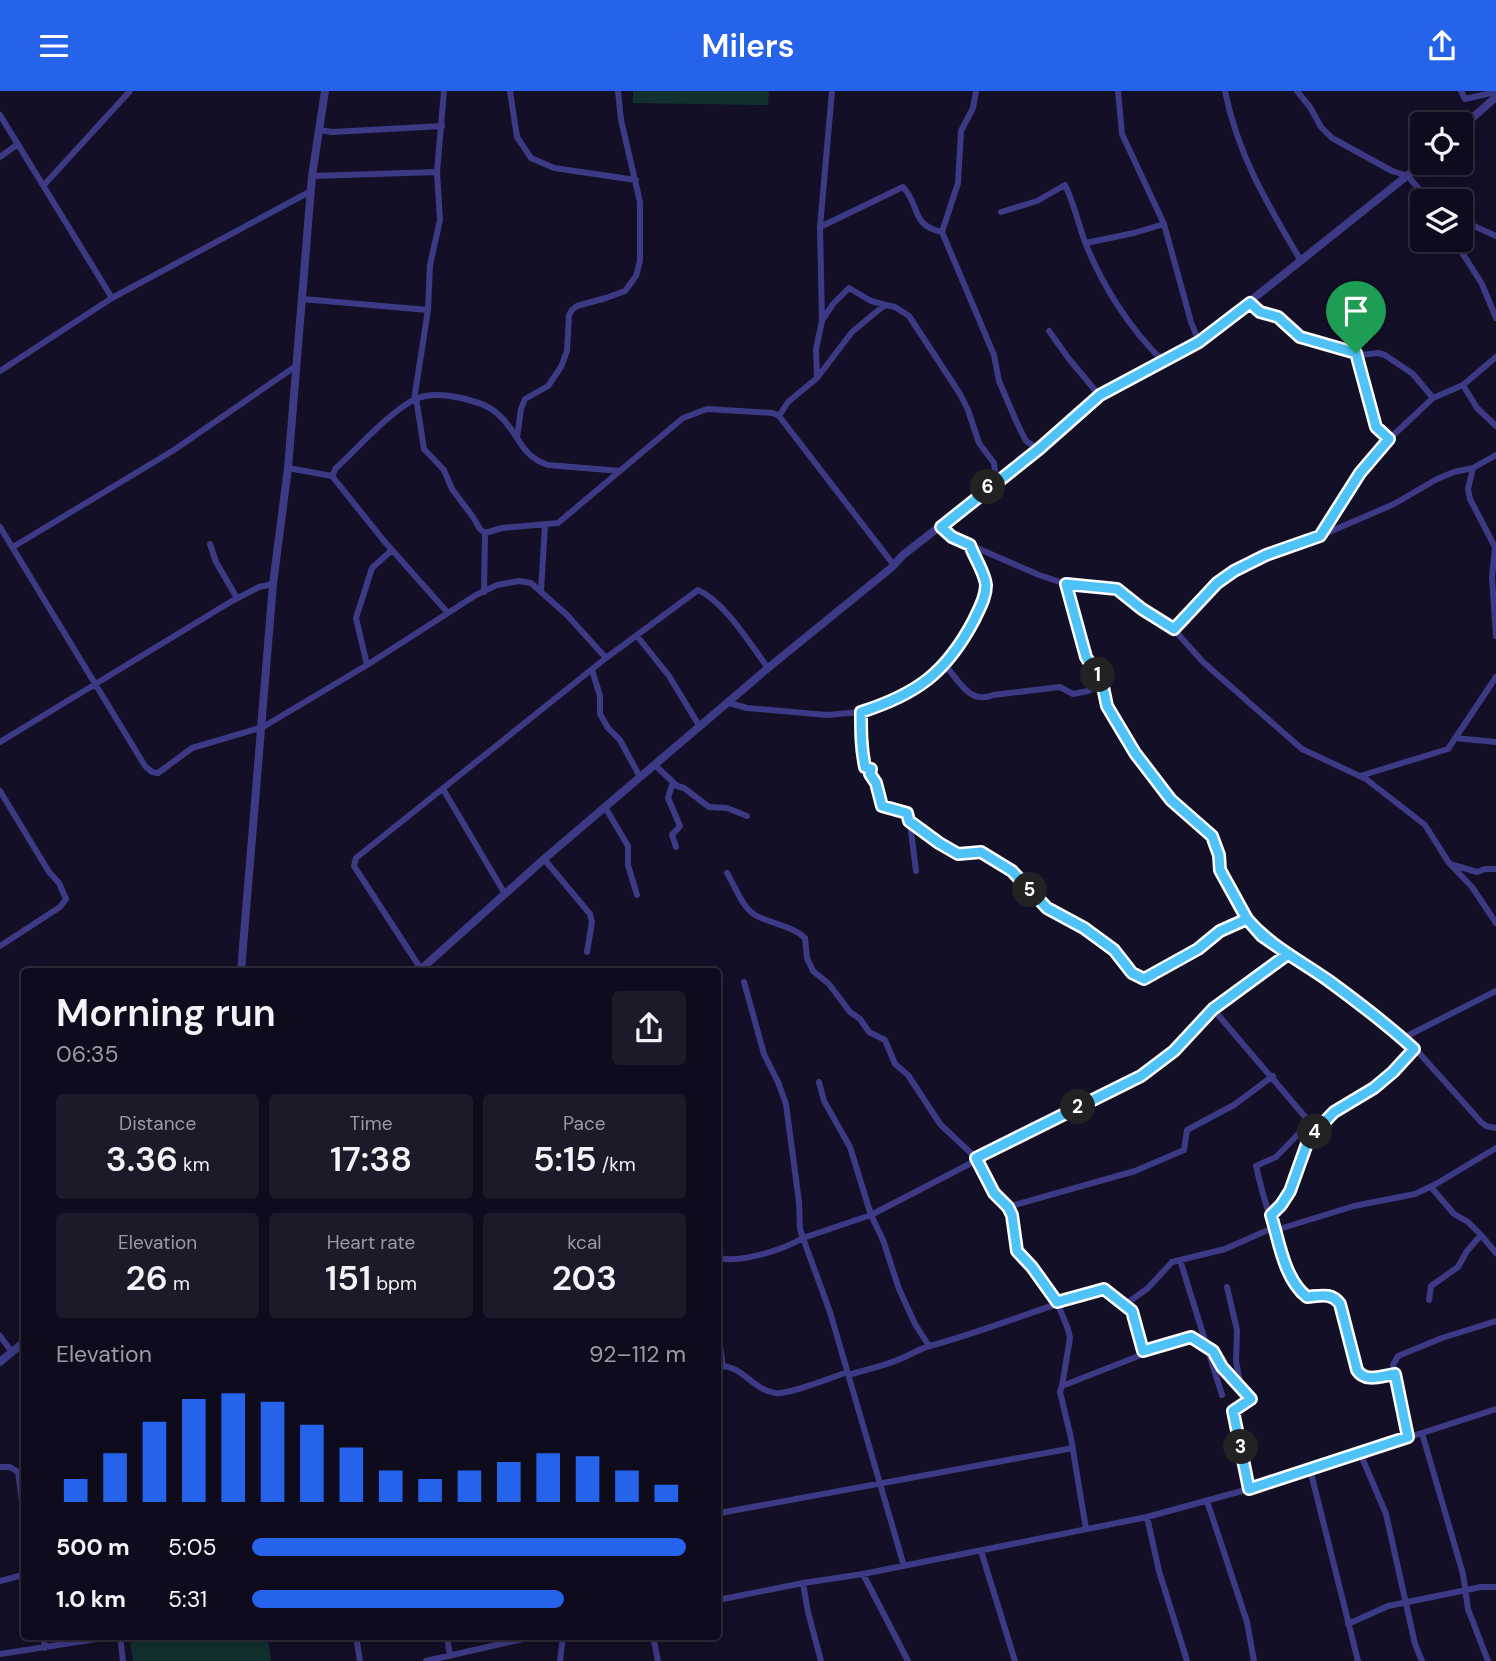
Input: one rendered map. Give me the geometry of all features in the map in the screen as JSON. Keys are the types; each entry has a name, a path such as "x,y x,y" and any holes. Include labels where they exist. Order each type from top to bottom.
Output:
{"street":[{"path":"44,184 130,91"},
{"path":"241,968 273,584 288,468 312,176 325,91"},
{"path":"444,91 437,172 440,220 430,265 428,310 415,399 424,449 432,454 444,470 452,489 485,533"},
{"path":"510,91 517,138 531,158 554,168 636,180"},
{"path":"517,438 525,399 548,386 568,351 569,316 572,310 625,291 635,276 640,261 640,202 621,120 618,91"},
{"path":"817,378 816,349 822,321 820,227 832,91"},
{"path":"975,91 973,108 961,131 958,183 942,232 994,355 999,381 1017,423 1026,441 1039,449"},
{"path":"1118,91 1122,134 1164,224 1199,342"},
{"path":"1225,91 1234,131 1248,166 1301,261"},
{"path":"1297,91 1321,127 1332,138 1392,171 1408,176 1419,189"},
{"path":"1461,91 1465,99 1496,94"},
{"path":"1473,116 1496,94"},
{"path":"0,115 112,298"},
{"path":"319,130 332,132 442,126"},
{"path":"0,157 18,144"},
{"path":"312,176 437,172"},
{"path":"422,968 544,859 768,668 893,564 1039,449 1100,395 1199,342 1408,176"},
{"path":"1001,212 1037,201 1065,185 1086,243 1120,307 1146,345 1162,360"},
{"path":"820,227 903,187 920,222 928,229 942,232"},
{"path":"0,371 112,298 311,191"},
{"path":"1086,243 1164,224"},
{"path":"1473,225 1496,236"},
{"path":"1462,252 1482,284 1496,318"},
{"path":"822,321 833,303 849,288 871,301 895,307 909,316 960,394 979,443 994,463 996,481"},
{"path":"302,299 428,310"},
{"path":"1250,303 1260,312 1278,317 1300,337 1360,355 1385,355 1413,374 1433,398"},
{"path":"779,416 788,402 817,378 852,332 886,305"},
{"path":"1049,331 1100,395"},
{"path":"1356,353 1376,427 1389,439"},
{"path":"1320,536 1360,473 1389,439 1433,398 1463,385 1496,357"},
{"path":"13,547 174,450 296,366"},
{"path":"1463,385 1477,408 1496,426"},
{"path":"332,476 336,468 399,409 415,399 450,396 486,404 506,422 526,454 537,461 548,465 620,471"},
{"path":"485,533 558,523 683,418 696,412 707,409 774,414 779,416 893,564"},
{"path":"1174,629 1217,583 1234,571 1266,555 1320,536 1394,504 1437,479 1473,468 1496,455"},
{"path":"288,468 332,476 447,613"},
{"path":"1473,468 1468,489 1470,499 1495,547 1492,577 1496,636"},
{"path":"541,591 544,526"},
{"path":"0,527 145,766 152,772 158,773 192,748 263,727 497,585 520,581 531,583 606,658"},
{"path":"941,527 952,537 1039,575 1066,584 1117,589 1174,629 1203,662 1302,749 1366,779 1425,825 1449,863 1472,887 1496,923"},
{"path":"484,592 485,533"},
{"path":"210,544 216,562 237,599"},
{"path":"729,703 747,708 827,715 861,712 902,697 946,665 984,600 986,582 970,545"},
{"path":"367,665 356,618 372,568 392,550"},
{"path":"0,742 237,599 260,587 273,584"},
{"path":"1066,584 1086,657 1102,682 1107,706 1135,753 1171,800 1212,836 1219,855 1220,870 1247,919 1262,936 1328,981 1403,1038 1459,1095 1481,1122 1496,1128"},
{"path":"419,968 354,862 606,658 698,590 708,594 722,608 768,668"},
{"path":"637,636 669,676 700,727"},
{"path":"946,665 972,697 984,699 993,695 1060,687 1073,694 1088,691 1102,682"},
{"path":"592,670 600,696 600,714 608,728 620,740 640,777"},
{"path":"1360,776 1448,749 1496,677"},
{"path":"861,712 861,747 865,767 871,769 870,774 876,783 880,803 892,810 907,813 916,871"},
{"path":"1455,738 1496,741"},
{"path":"655,765 673,782 709,807 727,807 747,816"},
{"path":"673,782 668,798 680,826 672,835 677,847"},
{"path":"443,789 505,894"},
{"path":"0,791 66,899 60,907 0,946"},
{"path":"605,807 628,846 628,865 637,895"},
{"path":"909,821 958,854 981,852 1012,871 1047,908 1084,928 1114,950 1132,973 1144,979 1198,949 1220,931 1247,919"},
{"path":"544,859 590,914 592,922 587,952"},
{"path":"1449,863 1477,872 1496,869"},
{"path":"727,873 747,907 755,915 784,925 805,938 807,958 813,971 830,984 850,1012 860,1019 869,1032 885,1040 895,1064 908,1075 940,1124 976,1159 994,1193 1008,1207 1012,1215 1017,1251 1057,1302 1070,1338 1060,1392 1073,1448 1086,1529"},
{"path":"721,1258 751,1256 786,1248 803,1238 871,1215 1141,1076 1174,1051 1213,1009 1288,954"},
{"path":"744,982 764,1053 786,1104 800,1229 830,1313 904,1566"},
{"path":"1403,1038 1496,991"},
{"path":"1213,1009 1244,1047 1273,1076 1308,1123 1276,1157 1256,1166 1288,1269 1299,1291 1307,1297 1329,1295 1335,1297 1340,1304 1357,1370 1361,1375 1366,1378 1395,1374"},
{"path":"1271,1215 1290,1191 1309,1138 1334,1112 1374,1088 1393,1072 1414,1049"},
{"path":"1008,1207 1135,1171 1184,1150 1187,1130 1234,1105 1273,1076"},
{"path":"819,1083 824,1101 850,1147 871,1215 883,1240 899,1289 915,1324 929,1346"},
{"path":"1143,1351 1130,1301 1148,1288 1172,1262 1225,1249 1275,1229 1347,1208 1402,1198 1431,1187 1496,1149"},
{"path":"1431,1187 1454,1214 1468,1222 1496,1253"},
{"path":"1429,1300 1430,1286 1458,1267 1481,1235"},
{"path":"1181,1259 1222,1395"},
{"path":"1227,1287 1237,1329 1236,1361 1240,1385"},
{"path":"721,1366 732,1366 764,1390 778,1394 895,1361 929,1346 1014,1320 1057,1302 1104,1289 1132,1311"},
{"path":"1408,1437 1393,1365 1398,1356 1442,1338 1496,1321"},
{"path":"0,1336 12,1352"},
{"path":"1062,1386 1137,1357 1143,1351 1191,1337 1208,1347 1251,1401 1233,1411 1249,1489"},
{"path":"0,1362 21,1344"},
{"path":"721,1599 1147,1517 1249,1489 1496,1409"},
{"path":"1422,1433 1463,1574 1468,1609 1488,1661"},
{"path":"721,1513 1073,1448"},
{"path":"1360,1453 1385,1514 1415,1644 1422,1661"},
{"path":"0,1467 10,1467 18,1472 21,1494"},
{"path":"1310,1469 1358,1661"},
{"path":"1207,1501 1247,1622 1254,1661"},
{"path":"1147,1517 1159,1571 1187,1661"},
{"path":"981,1551 1015,1661"},
{"path":"863,1574 908,1661"},
{"path":"0,1581 21,1577"},
{"path":"803,1583 821,1661"},
{"path":"1348,1624 1388,1606 1481,1587 1496,1587"},
{"path":"44,1640 45,1648"},
{"path":"0,1654 94,1640"},
{"path":"119,1640 123,1661"},
{"path":"357,1640 360,1661"},
{"path":"448,1640 450,1656"},
{"path":"426,1661 519,1640"},
{"path":"560,1661 563,1640"},
{"path":"654,1640 658,1661"}],"green space":[{"path":"633,91 769,91 768,105 633,103"},
{"path":"130,1640 268,1640 271,1661 133,1661"}],"route":[{"path":"1356,353 1300,337 1278,317 1260,312 1250,303 1199,342 1100,395 1039,449 941,527 952,537 970,545 986,582 984,600 946,665 902,697 861,712 861,747 865,767 871,769 870,774 875,780 882,806 907,813 909,821 958,854 981,852 1012,871 1047,908 1084,928 1114,950 1132,973 1144,979 1198,949 1220,931 1247,919 1262,936 1328,981 1414,1049 1393,1072 1374,1088 1334,1112 1309,1138 1290,1191 1271,1215 1288,1269 1299,1291 1307,1297 1329,1295 1335,1297 1340,1304 1357,1370 1366,1378 1395,1374 1408,1437 1249,1489 1233,1411 1251,1399 1222,1367 1213,1351 1191,1337 1143,1351 1132,1311 1104,1289 1057,1302 1017,1251 1012,1215 994,1193 976,1158 1141,1076 1174,1051 1213,1009 1288,954 1262,936 1247,919 1220,870 1217,845 1212,836 1194,817 1171,800 1135,753 1107,706 1102,682 1086,657 1066,584 1117,589 1174,629 1217,583 1234,571 1266,555 1320,536 1360,473 1389,439 1376,427 1356,353"}]}
